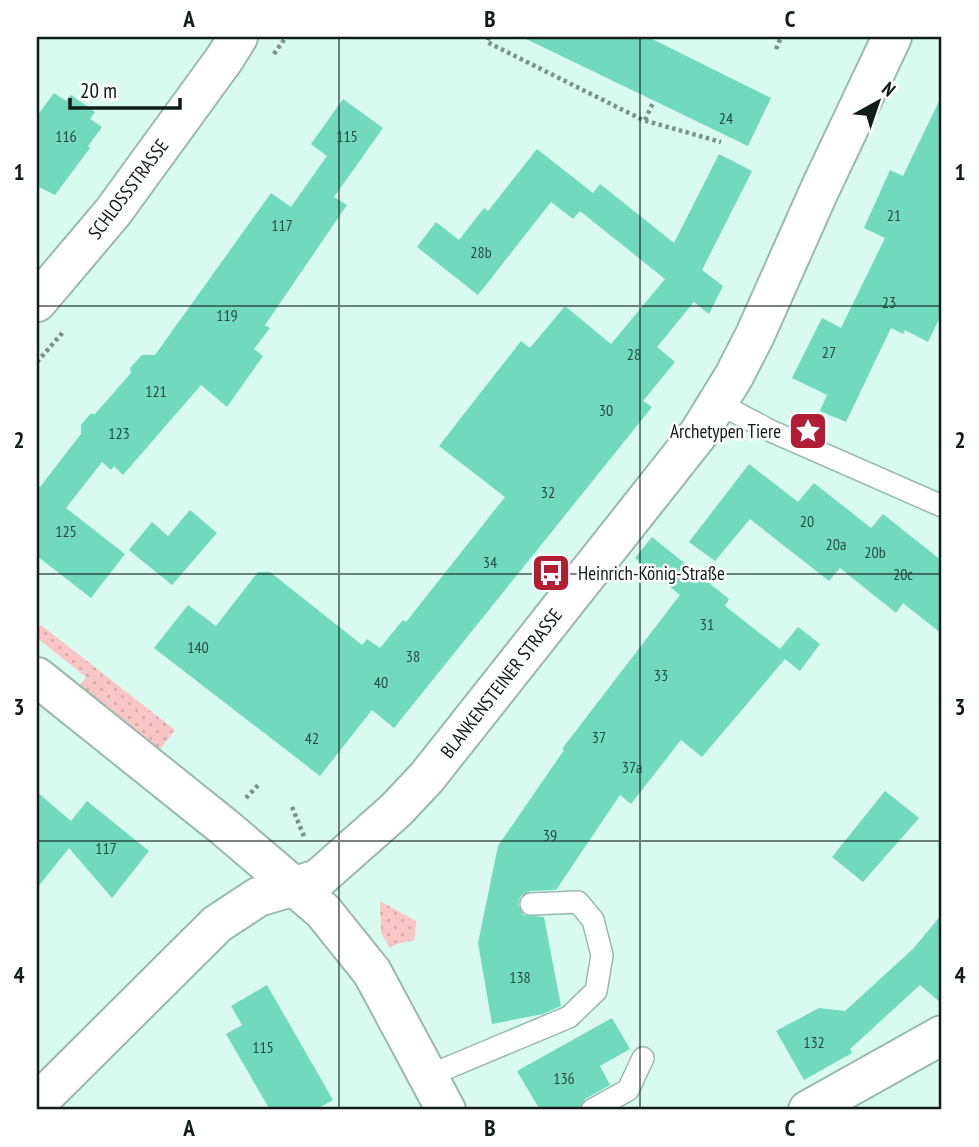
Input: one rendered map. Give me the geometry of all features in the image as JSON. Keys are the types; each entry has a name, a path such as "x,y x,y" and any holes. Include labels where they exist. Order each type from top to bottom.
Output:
{"street":[{"name":"SCHLOSSSTRASSE","path":"37,302 113,212 238,37"},
{"name":"BLANKENSTEINER STRASSE","path":"37,1103 217,924 258,897 318,879 396,810 427,777 699,433 718,403 755,335 892,37"},
{"path":"37,677 323,911 372,972 446,1110"},
{"path":"808,1110 942,1035"}],"lane":[{"path":"718,403 771,431 942,506"},
{"path":"428,1076 569,1017 596,991 602,955 593,920 578,902 531,904"},
{"path":"592,1110 628,1090 643,1058"}],"path":[{"path":"489,37 487,42 645,120 721,142"},
{"path":"776,49 781,37"},
{"path":"645,120 653,103"},
{"path":"292,807 304,838"}],"shaded area":[{"path":"41,625 175,730 158,752 78,688 86,677 37,638 37,630"},
{"path":"380,901 416,921 415,940 390,948 381,933"}],"building":[{"path":"522,37 648,37 771,98 748,146"},
{"path":"54,93 66,101 71,95 95,112 90,119 102,127 55,195 37,186 37,116"},
{"path":"942,95 942,313 928,342 905,330 903,334 891,328 846,422 820,411 827,395 792,378 822,318 841,328 885,238 864,228 890,170 903,176"},
{"path":"343,99 383,128 334,197 347,205 265,325 270,328 254,349 263,356 227,407 201,385 123,475 114,466 111,470 102,462 66,508 125,554 91,598 37,556 37,485 40,487 81,434 81,425 90,414 95,414 131,373 130,368 142,355 155,355 271,193 291,207 327,156 311,144"},
{"path":"537,149 593,193 600,184 674,243 719,154 752,171 702,270 723,286 709,314 694,302 657,347 675,362 643,401 652,407 394,728 372,710 320,776 154,648 188,605 216,626 258,572 270,572 362,645 367,639 380,648 403,620 406,622 505,497 439,446 521,341 530,348 565,306 611,344 665,279 580,211 573,219 551,202 478,295 417,247 436,222 459,240 484,208 488,211"},
{"path":"749,464 798,502 814,483 871,528 883,514 942,561 942,634 903,603 896,613 840,568 829,581 750,519 715,561 689,542"},
{"path":"190,510 217,533 172,585 129,550 152,522 168,536"},
{"path":"652,537 729,599 725,606 780,649 798,627 820,644 800,671 785,659 702,757 681,740 631,804 620,795 556,890 530,891 520,897 518,905 524,915 544,917 561,1006 543,1014 492,1024 478,943 498,846 564,750 562,749 680,595 635,558"},
{"path":"885,791 919,818 863,882 832,857"},
{"path":"37,792 71,821 87,801 149,851 112,898 69,848 37,888"},
{"path":"942,914 942,1004 920,985 850,1049 852,1053 804,1080 776,1031 819,1008 845,1011 913,949"},
{"path":"267,985 333,1100 315,1110 270,1110 226,1034 242,1025 231,1006"},
{"path":"612,1018 630,1049 600,1066 610,1085 585,1099 579,1110 540,1110 517,1071"}],"place":[{"name":"Archetypen Tiere","path":"808,431"},
{"name":"Heinrich-König-Straße","path":"551,573"}]}
